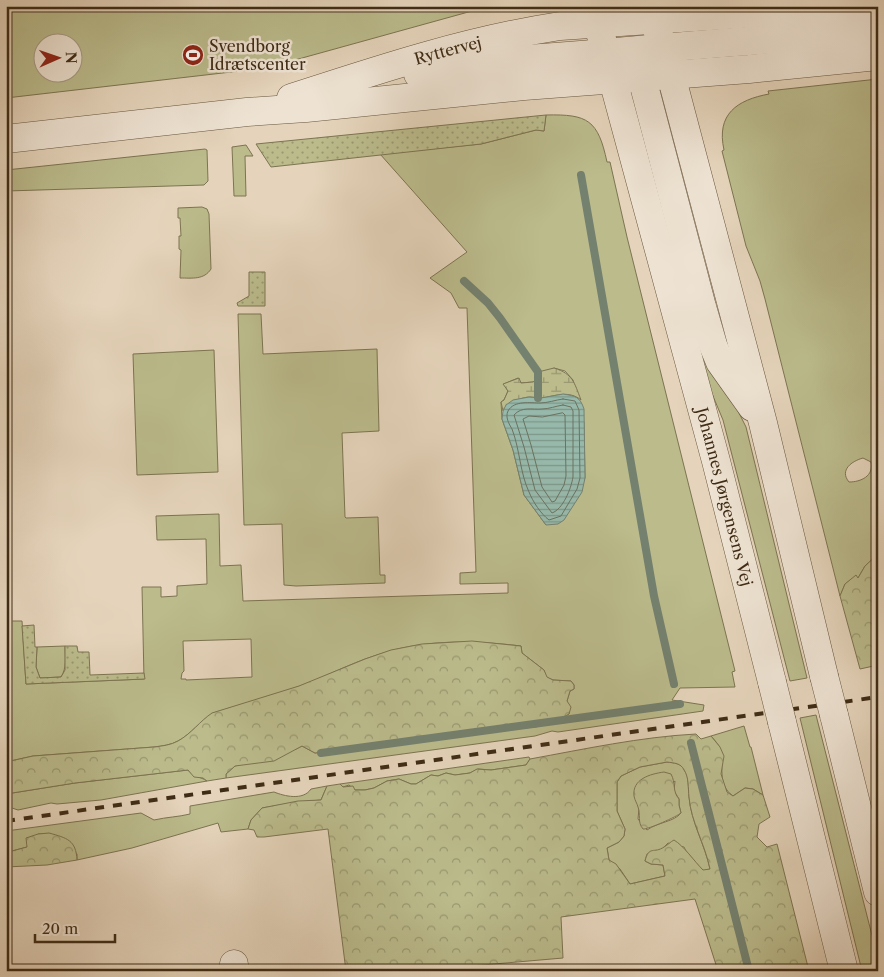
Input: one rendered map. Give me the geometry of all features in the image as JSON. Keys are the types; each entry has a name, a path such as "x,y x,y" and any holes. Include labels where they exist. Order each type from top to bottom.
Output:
{"street":[{"name":"Ryttervej","path":"247,112 419,57 467,44 608,15 803,10 855,10 878,14"},
{"path":"652,13 672,75 762,423 878,892"},
{"path":"613,79 614,66 617,60 650,42 655,31 652,13"},
{"path":"608,15 617,31 654,69 672,75"},
{"name":"Johannes Jørgensens Vej","path":"608,15 606,53 716,461 844,971"},
{"name":"Ryttervej","path":"306,108 359,90 435,70 663,47 878,32"},
{"path":"634,50 713,345 720,362 762,423"},
{"name":"Ryttervej","path":"6,139 247,112 878,56"}],"green space":[{"name":"Svendborg Idrætscenter","path":"6,6 490,6 266,68 6,98"},
{"path":"878,79 878,554 865,566 858,578 856,576 845,584 840,596 765,299 746,246 722,151 724,150 723,127 726,118 739,105 747,100 769,94 768,91","holes":["863,458 871,462 871,471 866,477 858,481 849,482 845,474 851,464"]},
{"path":"546,115 581,118 595,128 604,148 607,162 610,162 735,671 732,672 735,687 680,688 672,700 704,705 703,711 226,778 226,774 235,766 302,746 315,753 512,726 527,728 549,724 569,714 567,701 570,691 574,689 574,685 571,681 553,680 546,677 544,670 522,653 521,646 447,642 392,650 300,686 213,713 183,738 169,744 154,747 33,756 6,762 6,621 22,621 26,684 144,679 142,587 161,587 161,597 177,596 177,586 207,584 206,539 157,540 156,516 219,514 220,566 241,565 243,601 508,593 508,583 460,584 460,573 476,572 467,308 459,308 451,293 430,278 467,252 380,154 481,144 536,130 544,131","holes":["554,368 565,371 573,380 584,423 585,478 546,525 524,495 513,450 502,419 501,402 508,391 504,384 518,378 521,383 533,382","251,639 252,677 181,679 184,671 183,641"]},
{"path":"546,115 544,131 536,130 481,144 271,167 256,144"},
{"path":"651,139 735,405 746,427 807,678 790,681 723,420 700,365 644,140"},
{"path":"246,145 253,156 245,156 246,196 234,196 232,147"},
{"path":"207,150 208,181 204,185 6,191 6,170"},
{"path":"202,207 207,209 209,214 211,269 201,277 180,278 181,250 179,249 179,236 181,236 178,208"},
{"path":"249,272 265,272 265,306 238,306 237,303 249,296"},
{"path":"238,314 261,314 263,354 377,349 379,431 342,433 345,517 378,517 380,575 385,575 385,583 284,585 282,524 244,525"},
{"path":"214,350 218,472 137,475 133,354"},
{"path":"554,368 569,376 581,400 567,394 542,398 527,397 511,403 503,411 501,402 508,391 503,384 519,378 521,383 533,382 538,379 538,372"},
{"path":"878,554 878,665 860,669 840,596 845,584 856,575 858,578 865,566"},
{"path":"34,625 35,647 37,647 36,667 40,678 61,677 65,670 65,646 77,646 78,652 89,652 90,675 144,673 145,679 26,684 22,626"},
{"path":"472,641 521,646 522,653 544,670 547,677 553,680 571,681 574,689 570,691 567,701 571,707 569,714 549,724 527,728 512,726 315,753 302,746 274,761 235,766 226,774 226,778 207,781 203,778 194,777 188,770 75,783 6,794 6,762 33,756 154,747 169,744 183,738 212,713 299,686 391,650 422,644"},
{"path":"65,646 65,666 61,677 40,678 36,667 37,647"},
{"path":"816,715 878,959 878,971 862,971 800,718"},
{"path":"744,726 763,795 753,789 745,788 733,796 724,786 720,749 711,736"},
{"path":"696,734 701,739 711,736 720,747 724,756 721,774 727,792 733,796 745,788 753,789 763,795 770,817 759,824 757,837 767,847 777,844 809,971 718,971 695,899 561,917 563,958 414,971 346,971 328,829 257,837 254,830 248,829 251,820 262,808 298,801 321,800 327,786 340,784 343,787 353,786 355,790 365,790 374,788 387,781 399,779 416,784 431,775 438,776 446,773 455,775 470,773 477,769 491,770 526,765 530,759 613,744","holes":["667,762 679,765 686,773 692,815 710,869 703,870 674,840 660,849 650,851 645,861 651,864 663,865 665,876 630,884 616,864 609,860 607,848 619,842 624,836 625,829 617,811 617,782 621,776 640,767"]},
{"path":"529,757 530,759 526,765 491,770 478,769 470,773 455,775 446,773 438,776 431,775 416,784 399,779 387,781 374,788 355,790 349,785 343,787 340,784"},
{"path":"667,762 675,763 685,770 688,779 692,815 710,869 703,871 684,847 668,843 662,849 647,854 645,861 651,864 663,865 665,876 630,884 620,869 609,860 607,848 619,842 624,836 625,829 617,811 617,782 621,776 640,767","holes":["675,781 674,791 679,799 681,813 647,830 638,819 639,808"]},
{"path":"188,770 207,781 101,800 51,803 18,810 6,809 6,794 75,783"},
{"path":"664,772 671,774 679,799 681,813 643,829 640,824 634,790 643,778"},
{"path":"327,786 321,800 262,808 251,820 248,829 221,832 218,823 132,848 77,860 77,854 60,838 52,834 38,834 27,847 12,851 6,862 6,831 141,813 154,820 190,814 190,806 274,792 288,796 298,796 308,793 311,789"},
{"path":"49,833 66,838 75,848 77,860 47,865 6,867 6,862 12,851 27,847 26,838"}],"water":[{"path":"563,394 577,398 584,409 585,478 582,492 564,520 558,524 546,525 524,495 513,450 502,419 503,411 506,405 513,400"}],"waterway":[{"path":"581,175 654,596 674,684"},
{"path":"464,281 488,303 538,372 538,398"},
{"path":"321,753 680,704"},
{"path":"691,743 749,971"}],"railway":[{"path":"6,821 878,697"}],"place":[{"name":"Svendborg Idrætscenter","path":"193,55"}]}
